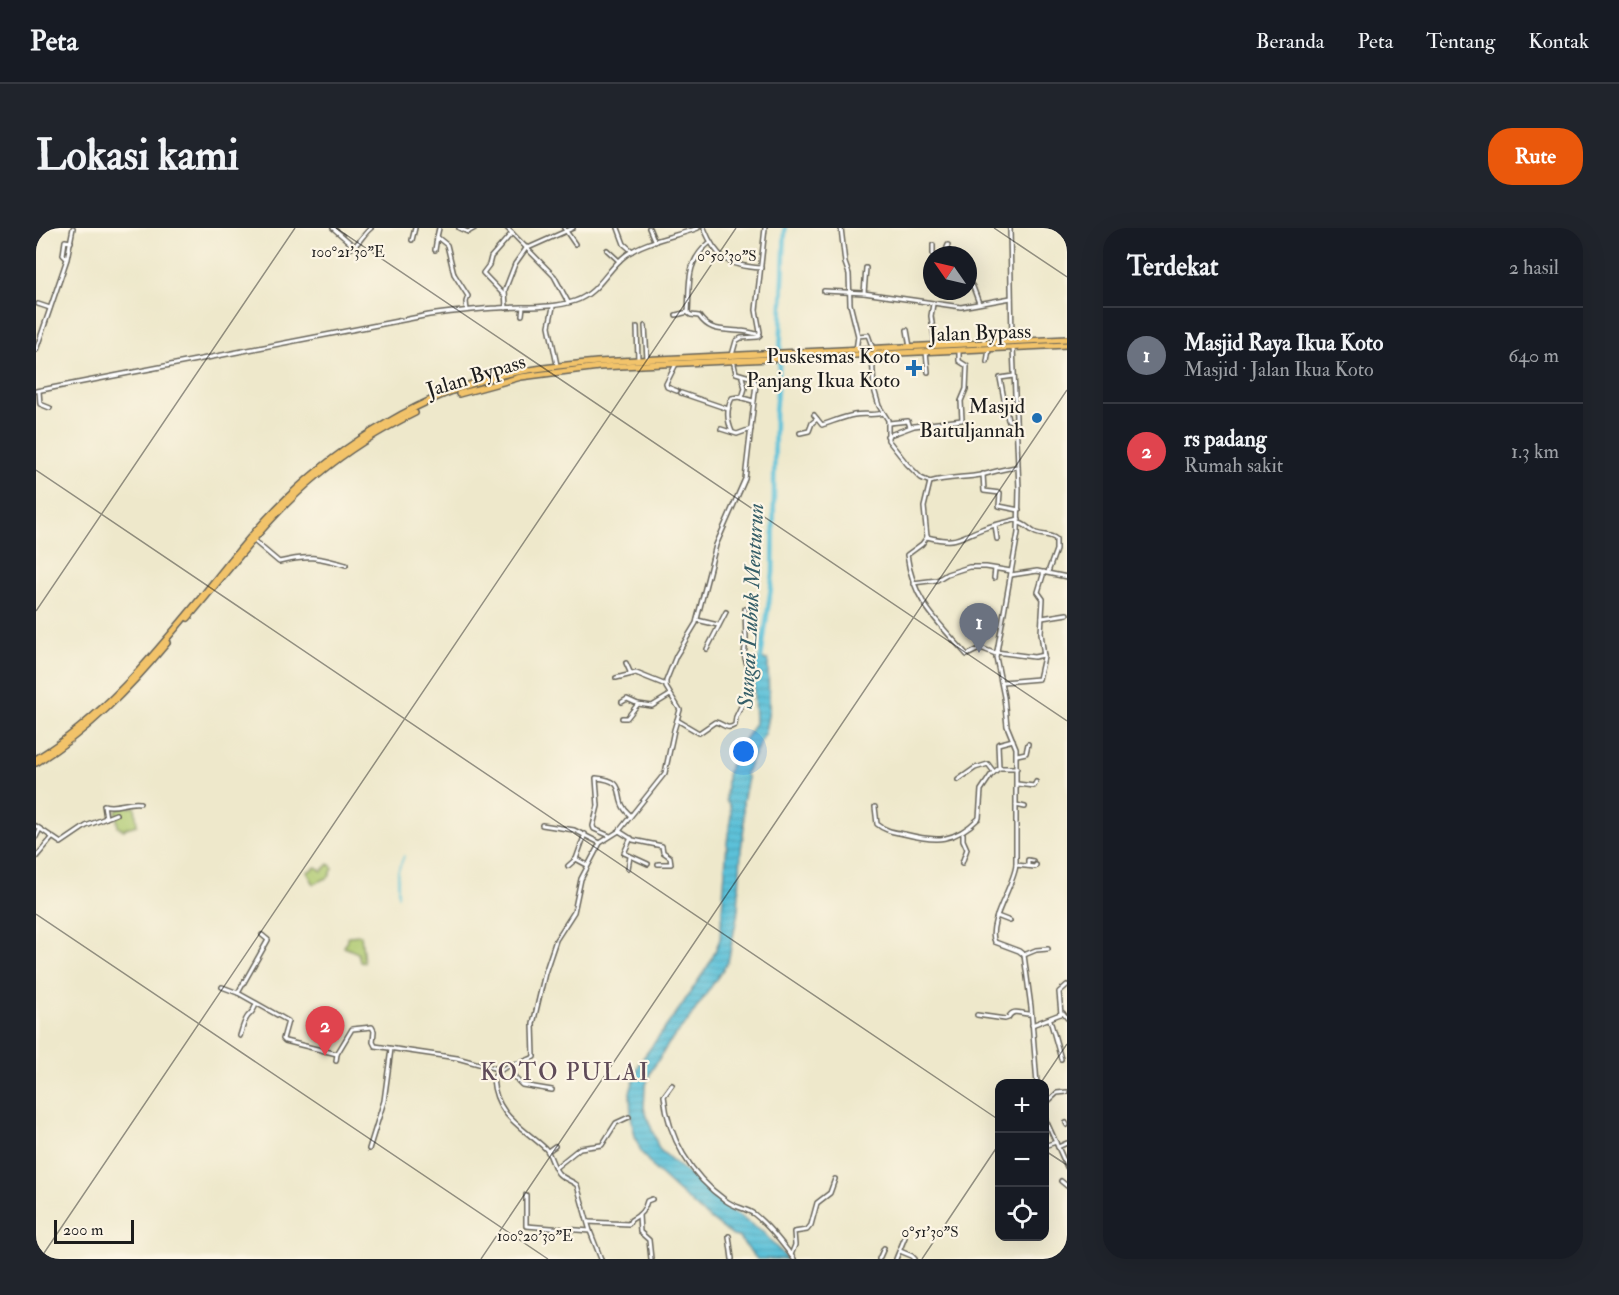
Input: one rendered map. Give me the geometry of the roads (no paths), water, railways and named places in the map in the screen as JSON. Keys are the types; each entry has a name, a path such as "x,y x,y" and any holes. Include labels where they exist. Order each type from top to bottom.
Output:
{"highway":[{"path":"1013,345 1067,339"},
{"name":"Jalan Bypass","path":"229,565 283,507 317,476 366,440 416,412 458,394 499,382 599,364 647,359 910,350 935,346 1067,345"},
{"name":"Jalan Bypass","path":"910,350 926,352 986,346"},
{"name":"Jalan Bypass","path":"807,354 873,351"},
{"name":"Jalan Bypass","path":"36,761 84,730 121,696 267,518 303,483 341,452 390,420 480,382 528,370 599,364 676,364 733,357"}],"street":[{"path":"36,233 45,228"},
{"path":"36,350 67,259 73,228"},
{"path":"333,228 355,247"},
{"path":"347,250 355,247 371,228"},
{"path":"412,240 415,228"},
{"path":"435,250 439,228"},
{"path":"459,228 468,232 475,228"},
{"path":"507,228 554,276 568,302"},
{"path":"506,308 505,290 515,264 527,248 573,228"},
{"path":"618,228 624,244 632,251"},
{"path":"649,228 655,242"},
{"path":"50,408 40,404 37,391 407,319 467,310 552,307 583,297 596,289 619,261 632,251 698,228"},
{"path":"704,228 710,243 721,256 742,266 761,268"},
{"path":"759,334 760,321 756,310 765,228"},
{"path":"841,228 850,304 858,336 856,350"},
{"path":"1010,228 1019,521 996,653 1007,726 1017,755 1016,865 1012,882 997,916 993,934 995,942 1024,955 1035,950 1048,949"},
{"path":"565,230 575,244"},
{"path":"505,296 483,273 491,256 512,233"},
{"path":"437,237 447,245 454,274 466,290 467,310"},
{"path":"688,312 689,286 694,260 697,254 710,243"},
{"path":"607,250 619,261"},
{"path":"864,293 866,268"},
{"path":"824,291 864,293 960,307 1011,298"},
{"path":"977,298 979,303"},
{"path":"38,304 51,308"},
{"path":"933,304 931,316 935,346"},
{"path":"522,315 523,307"},
{"path":"552,307 549,326 557,366"},
{"path":"676,315 688,312 699,316 713,330 759,334"},
{"path":"645,326 647,359"},
{"path":"637,327 638,360"},
{"path":"983,328 987,362"},
{"path":"907,330 910,350"},
{"path":"742,398 745,388 741,376 735,370 733,357 735,343 738,339 756,337 759,334"},
{"path":"858,336 868,336 873,351 874,389 889,423 887,436 907,465 920,477 930,482 1018,467"},
{"path":"887,436 910,427 962,420 961,401 966,388 967,366 959,361 959,350"},
{"path":"926,352 928,372"},
{"path":"676,364 666,385 728,410"},
{"path":"601,1259 590,1231 577,1185 560,1175 548,1151 502,1110 496,1099 493,1081 501,1070 535,1056 533,1024 545,973 556,940 575,909 579,885 587,865 600,843 619,831 665,773 680,709 666,685 672,663 696,620 716,545 745,479 756,387 750,377 741,376"},
{"path":"1014,376 1000,378 1008,420 1016,421"},
{"path":"732,432 728,421 728,410 732,398 753,401"},
{"path":"814,415 822,425 852,416 866,414 873,416 883,413"},
{"path":"800,434 809,431 812,423 817,419"},
{"path":"889,423 908,421 910,427"},
{"path":"721,429 740,434 750,429"},
{"path":"983,474 984,492 1000,493 999,506 1019,510"},
{"path":"930,482 924,507 927,537 922,544 907,555 916,593 927,610 966,654 969,655 981,648 996,653 1035,657 1044,655"},
{"path":"927,537 939,540 958,540 995,525 1019,521 1036,533 1056,539 1056,550 1038,592 1043,597 1041,633 1044,655 1039,679 1002,682"},
{"path":"995,525 997,539"},
{"path":"253,540 279,562 290,558 313,556 345,565"},
{"path":"913,583 937,580 966,567 986,567 1011,573 1046,572 1067,577"},
{"path":"994,578 995,569"},
{"path":"676,720 699,733 715,722 723,727 731,727 735,724 749,690 748,668 744,655 746,609"},
{"path":"707,649 726,612"},
{"path":"1042,618 1067,614"},
{"path":"696,620 718,626"},
{"path":"626,663 631,674"},
{"path":"616,678 631,674 642,675 666,685"},
{"path":"622,702 627,699 638,704 652,706 670,695"},
{"path":"622,718 624,720 627,718 638,704"},
{"path":"999,768 998,744 1013,740"},
{"path":"1017,755 1026,753 1028,744"},
{"path":"958,780 975,768 988,764 994,772"},
{"path":"875,807 877,824 889,831 935,840 963,833 980,817 982,788 994,772 999,768 1017,768"},
{"path":"610,836 594,829 593,826 598,806 596,778 610,779 615,783 623,806 631,816"},
{"path":"1017,784 1034,786 1036,782"},
{"path":"106,818 104,805 109,807 140,803"},
{"path":"1016,805 1025,807"},
{"path":"36,826 61,843 86,826 116,814"},
{"path":"542,825 567,828 585,834 600,843"},
{"path":"36,837 40,829"},
{"path":"619,831 631,838 662,846 663,852 670,857 670,864 658,864"},
{"path":"962,863 967,849 963,833"},
{"path":"568,866 576,859 585,834"},
{"path":"36,857 52,838"},
{"path":"631,838 624,852 648,864"},
{"path":"628,868 630,857"},
{"path":"576,859 587,865"},
{"path":"1016,865 1028,866 1028,860 1034,863"},
{"path":"997,916 1010,921"},
{"path":"238,993 267,939 262,934"},
{"path":"1024,955 1037,1079"},
{"path":"1061,1014 1059,992 1067,985"},
{"path":"222,987 238,993 288,1021 283,1039 285,1041 337,1054"},
{"path":"240,1036 256,1004"},
{"path":"977,1016 1005,1019 1014,1012 1031,1014"},
{"path":"1032,1025 1061,1014"},
{"path":"1061,1014 1067,1018"},
{"path":"1050,1020 1061,1059"},
{"path":"336,1061 337,1054 349,1032 355,1027 372,1027 374,1045 457,1058 501,1070"},
{"path":"369,1149 384,1101 391,1049"},
{"path":"512,1064 516,1078 522,1085 552,1090"},
{"path":"672,1085 664,1095 668,1119 678,1144 696,1174 724,1200 752,1213 793,1257"},
{"path":"1049,1100 1057,1093 1067,1092"},
{"path":"555,1168 580,1148 602,1145 616,1123 629,1117"},
{"path":"1049,1127 1067,1167"},
{"path":"1049,1144 1056,1142"},
{"path":"1058,1147 1067,1143"},
{"path":"548,1151 555,1146"},
{"path":"1061,1154 1067,1154"},
{"path":"793,1257 794,1232 807,1230 811,1225 817,1203 830,1193 835,1179"},
{"path":"1061,1181 1067,1186"},
{"path":"526,1195 526,1226 590,1231"},
{"path":"588,1222 628,1225 645,1209 647,1202 652,1198"},
{"path":"639,1215 640,1232 649,1240 651,1259"},
{"path":"729,1236 732,1259"},
{"path":"896,1259 905,1237"},
{"path":"880,1259 884,1248"},
{"path":"900,1251 915,1258 917,1250"}],"water":[{"path":"753,660 768,660 769,710 765,732 745,774 748,778 743,801 744,827 738,912 728,962 651,1071 645,1088 644,1108 659,1149 729,1209 764,1233 787,1259 757,1259 738,1237 733,1236 700,1211 656,1171 641,1152 631,1116 630,1092 640,1062 711,961 720,939 731,815 730,806 726,801 727,776 730,765 737,760 742,744 755,723"}],"waterway":[{"name":"Sungai Lubuk Menturun","path":"760,665 773,573 775,413 780,357 785,228"},
{"path":"398,896 398,871 404,856"},
{"path":"256,957 265,942"}],"place":[{"name":"Puskesmas Koto Panjang Ikua Koto","path":"914,368"},
{"name":"Masjid Baituljannah","path":"1037,418"},
{"name":"Masjid Raya Ikua Koto","path":"979,653"},
{"name":"rs padang","path":"325,1056"}],"district":[{"name":"KOTO PULAI","path":"565,1072"}]}
